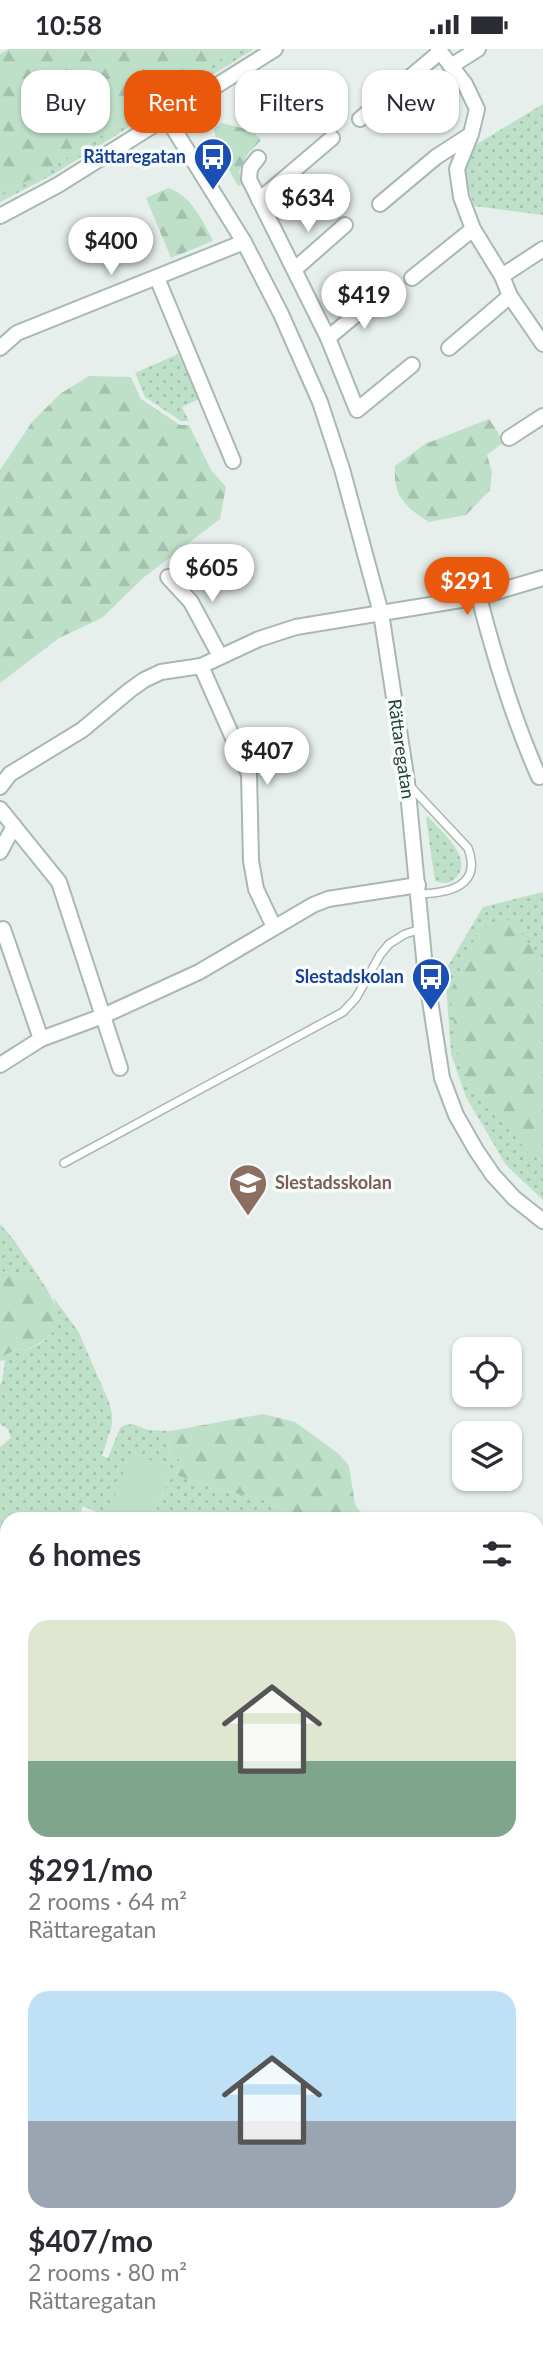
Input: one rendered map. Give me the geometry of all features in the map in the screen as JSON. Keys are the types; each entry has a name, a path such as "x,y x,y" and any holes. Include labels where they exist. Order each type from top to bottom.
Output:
{"street":[{"path":"221,84 275,49"},
{"path":"451,66 478,49"},
{"path":"360,119 439,50 472,96 477,109 471,134 457,169 461,197 473,229 502,276 510,296 542,342"},
{"path":"0,216 58,185 143,133"},
{"name":"Rättaregatan","path":"176,133 244,242 287,325 320,402 342,469 381,613 407,782 421,929 442,1078 456,1115 493,1175 514,1198 543,1221"},
{"path":"380,204 436,157 471,134"},
{"path":"259,200 332,138"},
{"path":"436,157 457,169"},
{"path":"258,158 248,174 328,338 357,410 412,365"},
{"path":"295,269 345,225"},
{"path":"412,278 473,229"},
{"path":"0,339 244,242"},
{"path":"502,276 543,249"},
{"path":"157,278 233,461"},
{"path":"328,338 378,296"},
{"path":"449,348 510,296"},
{"path":"0,348 17,333"},
{"path":"509,438 543,416"},
{"path":"168,577 191,602 220,656"},
{"path":"0,787 10,774 82,730 144,680 161,672 201,666 260,639 296,627 479,597 543,578"},
{"path":"479,597 498,667 519,731 538,777"},
{"path":"201,666 249,773 251,861 256,889 274,927"},
{"path":"0,809 59,881 120,1068"},
{"path":"0,852 15,827"},
{"path":"0,1065 41,1039 103,1016 199,972 313,905 328,899 419,889"},
{"path":"3,929 5,946 41,1039"}],"lane":[{"path":"407,782 468,848 473,862 470,874 459,887 448,892 419,889"},
{"path":"64,1163 343,1012 356,998 389,944 421,929"}],"green space":[{"path":"9,49 236,49 203,70 124,70 124,121 110,130 110,70 21,70 21,133 105,133 40,175 0,194 0,54"},
{"path":"236,49 254,49 220,70 203,70"},
{"path":"543,104 543,215 474,206 464,173 472,147"},
{"path":"124,121 124,130 54,174 0,202 0,194 40,175 105,133 110,133 110,130"},
{"path":"221,124 235,126 235,133 255,133 261,140 247,155 239,171 243,184 238,186 217,148 215,133 221,133"},
{"path":"168,188 190,203 213,241 171,258 146,198"},
{"path":"178,354 199,399 182,407 189,421 181,421 145,397 135,373"},
{"path":"89,376 131,377 141,399 180,425 189,425 211,470 226,487 220,519 143,578 102,618 59,638 0,683 0,470 32,422 60,394"},
{"path":"489,419 504,442 487,455 492,472 490,490 466,515 429,522 407,506 396,486 395,466 425,444"},
{"path":"428,816 459,854 461,870 456,878 449,882 435,881 426,818"},
{"path":"543,892 543,964 531,1156 543,1159 543,1200 506,1165 466,1097 451,1054 445,971 483,907"},
{"path":"511,919 543,964 543,1159 531,1156 460,1068 450,992 479,929"},
{"path":"0,1224 14,1240 41,1280 0,1271"},
{"path":"0,1271 41,1280 54,1304 57,1323 47,1338 37,1345 0,1357"},
{"path":"54,1298 78,1331 109,1402 112,1425 102,1456 108,1458 120,1428 125,1425 171,1431 169,1455 180,1460 176,1475 221,1490 270,1501 286,1512 156,1512 172,1468 109,1512 95,1512 83,1506 81,1512 0,1512 0,1447 11,1438 8,1429 0,1424 0,1384 5,1360 0,1361 0,1357 22,1348 24,1351 48,1338 55,1326"},
{"path":"263,1414 295,1422 339,1454 349,1466 355,1504 360,1512 286,1512 270,1501 221,1490 176,1475 180,1460 169,1456 171,1431"},
{"path":"131,1453 172,1468 156,1512 108,1512"}],"place":[{"name":"Rättaregatan","path":"213,191"},
{"name":"Slestadskolan","path":"431,1011"},
{"name":"Slestadsskolan","path":"248,1217"}]}
